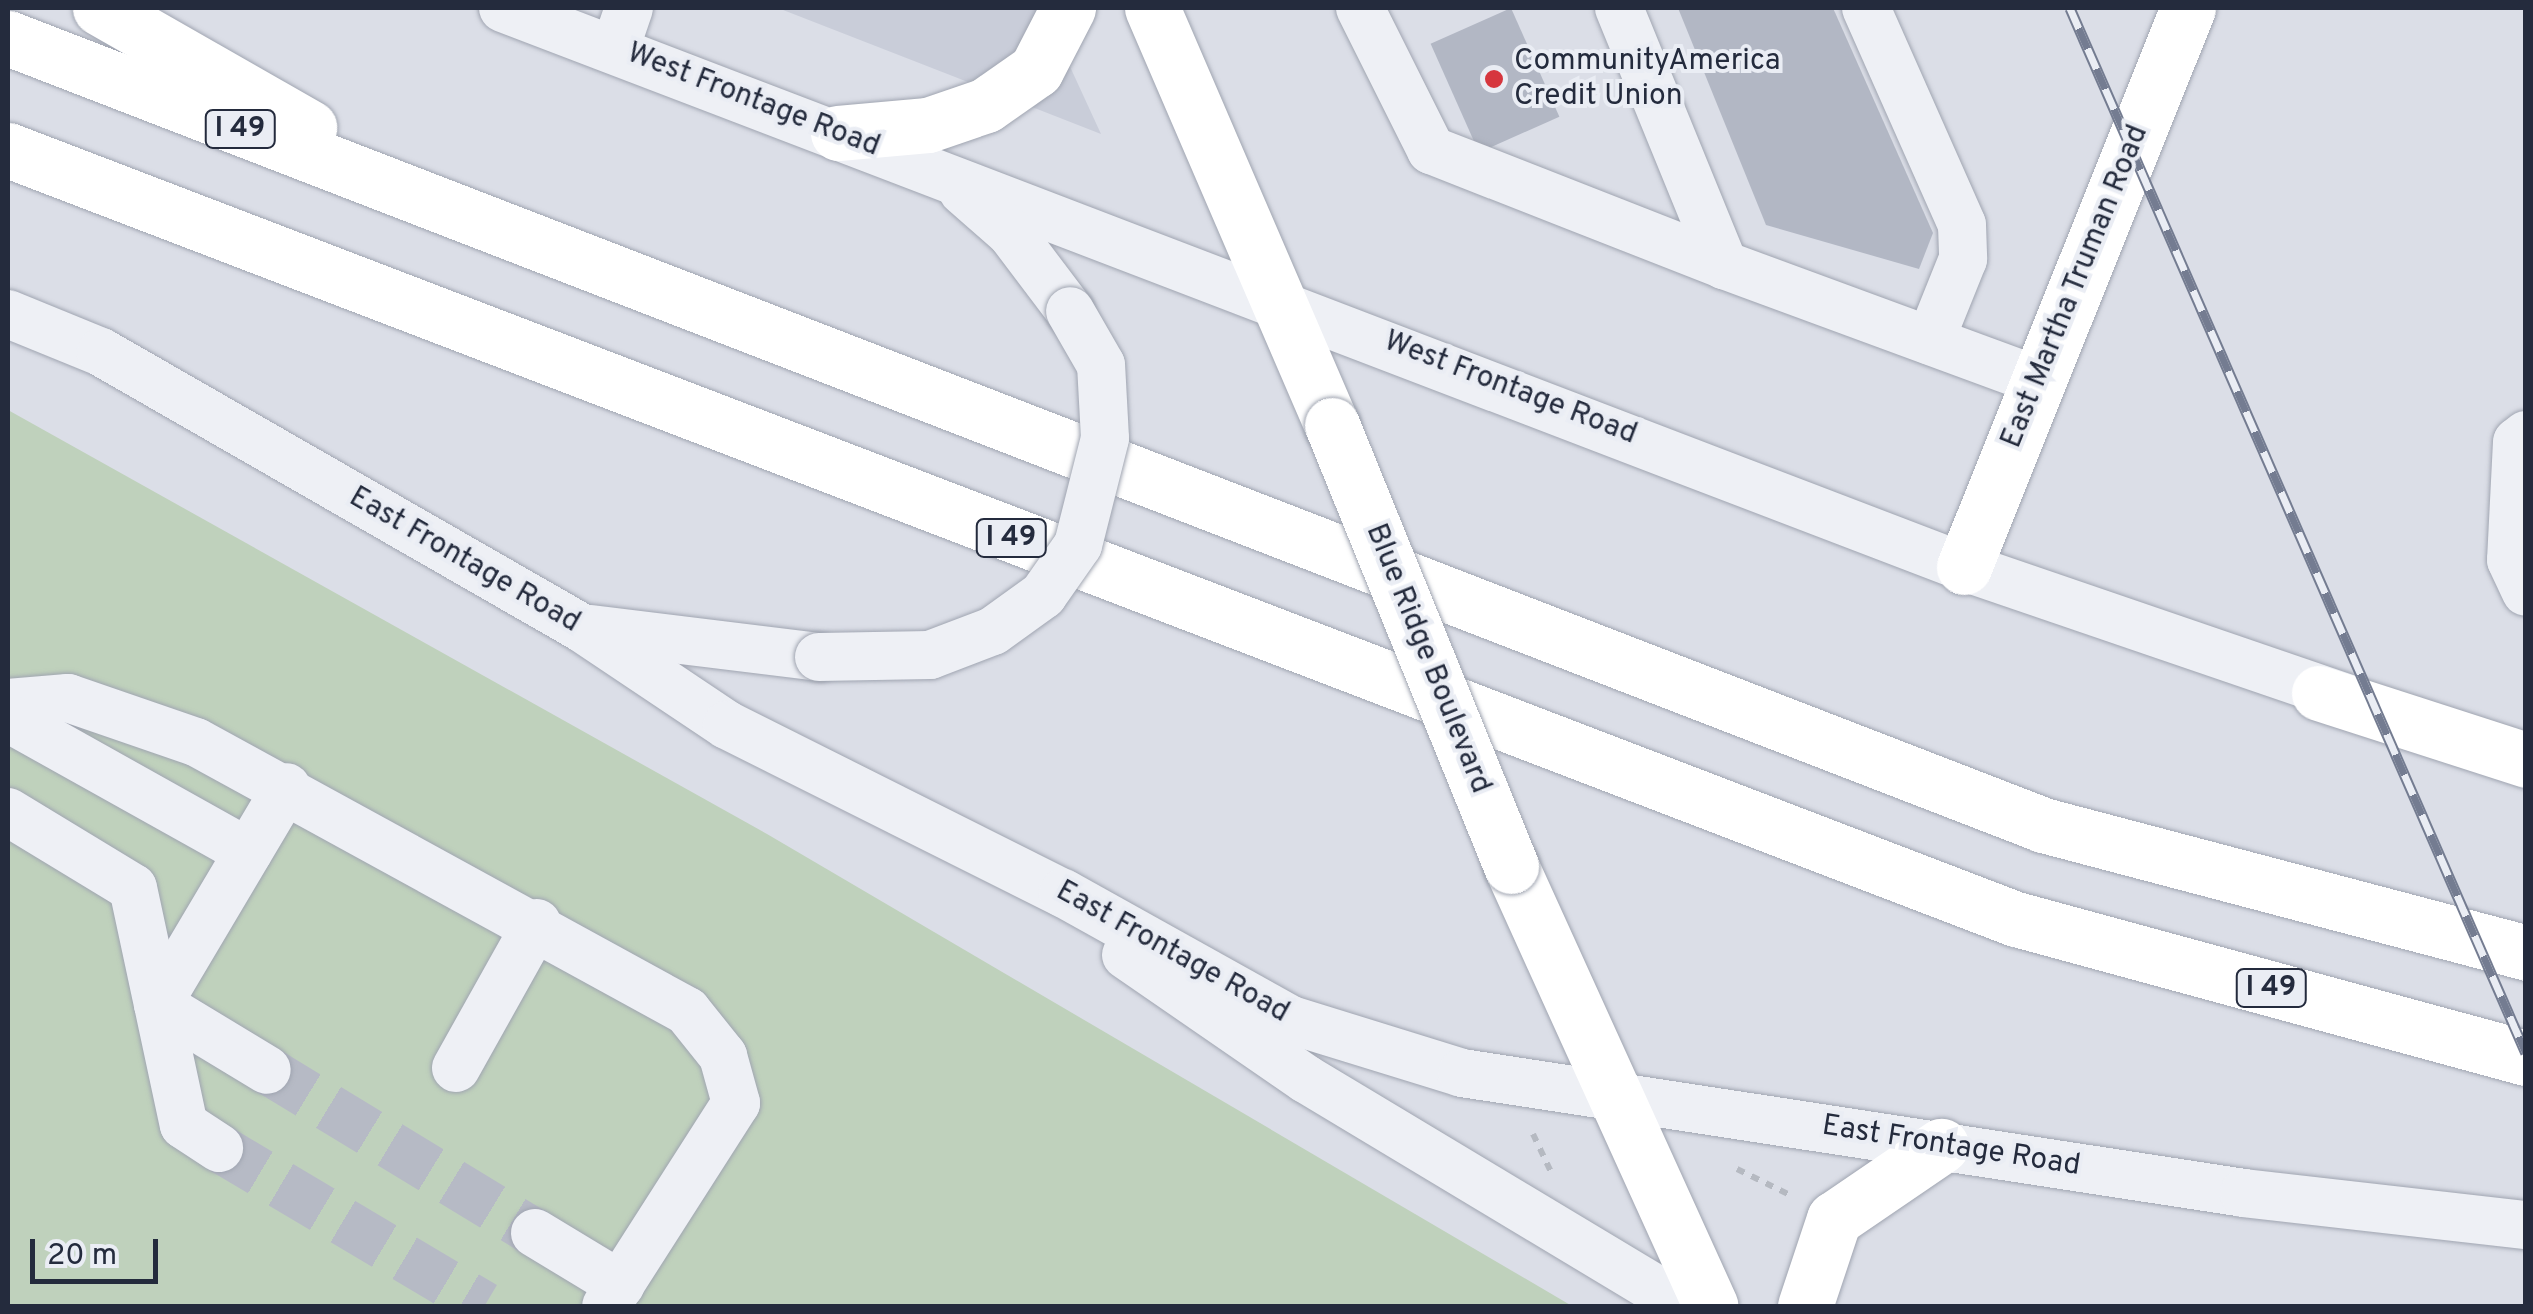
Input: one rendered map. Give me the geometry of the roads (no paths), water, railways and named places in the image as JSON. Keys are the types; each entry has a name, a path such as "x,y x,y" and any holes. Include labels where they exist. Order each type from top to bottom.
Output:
{"main road":[{"path":"100,8 472,220"},
{"path":"838,133 910,128 986,105 1036,70 1068,8"},
{"name":"Blue Ridge Boulevard","path":"1152,8 1332,425 1512,866 1611,1095 1711,1306"},
{"name":"East Martha Truman Road","path":"1964,567 2188,8"},
{"name":"I 49","path":"8,38 2043,825 2526,952"},
{"name":"I 49","path":"8,150 2016,919 2526,1058"},
{"path":"2319,693 2526,760"},
{"path":"1805,1306 1834,1219 1941,1146"}],"street":[{"name":"West Frontage Road","path":"503,8 622,28 838,133 1279,299 1964,567 2319,693 2526,740"},
{"path":"1360,8 1431,150 1724,265 2039,381"},
{"path":"1619,8 1724,265"},
{"path":"1866,8 1962,225 1963,258 1930,341"},
{"path":"582,628 820,657 930,655 993,631 1043,595 1078,544 1104,438 1101,365 1070,312 1011,233 940,171"},
{"name":"East Frontage Road","path":"8,314 100,352 582,628 728,725 1063,892 1291,1020 1462,1073 1941,1146 2526,1225"},
{"path":"2526,435 2517,442 2511,560 2526,592"},
{"path":"8,703 68,698 196,742 287,787 687,1010 723,1056 736,1103 613,1296 535,1234"},
{"path":"8,718 248,852"},
{"path":"158,1004 287,787"},
{"path":"8,812 133,888 184,1125 218,1148"},
{"path":"1063,892 1143,972 1684,1306"},
{"path":"456,1068 537,924"},
{"path":"158,1004 267,1070"}],"tunnel":[{"path":"267,1070 535,1233"},
{"path":"219,1148 485,1306"}],"railway":[{"path":"2070,8 2526,1053"}],"place":[{"name":"CommunityAmerica Credit Union","path":"1494,79"}]}
